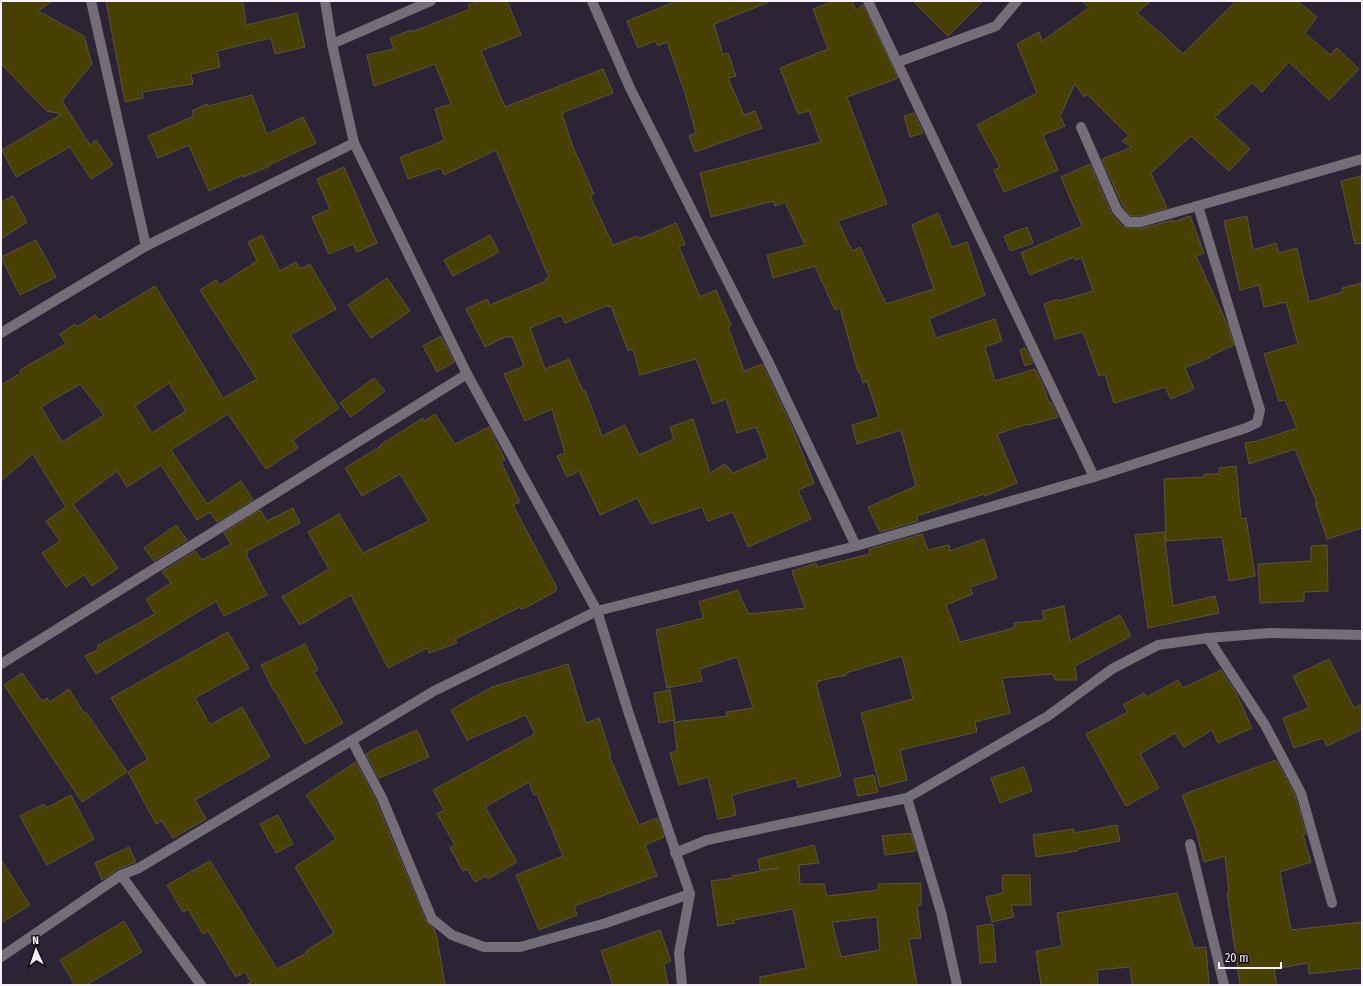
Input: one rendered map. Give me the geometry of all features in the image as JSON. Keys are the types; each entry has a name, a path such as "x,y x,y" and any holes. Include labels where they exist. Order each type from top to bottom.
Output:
{"street":[{"path":"91,1 146,246"},
{"path":"325,1 332,44 354,143 467,374 597,611 629,714 690,894 679,952 682,985"},
{"path":"332,44 431,1"},
{"path":"592,1 630,88 767,359 856,546"},
{"path":"868,1 1094,477"},
{"path":"898,62 996,26 1017,1"},
{"path":"1081,127 1117,210 1128,222 1141,222 1362,160"},
{"path":"1,333 146,246 354,143"},
{"path":"1,957 121,875 139,868 434,691 597,611 856,546 1094,477 1246,428 1257,423 1260,410 1198,206"},
{"path":"1,664 467,374"},
{"path":"675,853 707,840 907,798 1048,716 1112,668 1158,645 1208,638 1270,633 1362,635"},
{"path":"1208,638 1265,725 1300,793 1332,903"},
{"path":"352,741 382,798 432,919 452,935 484,947 520,947 606,923 690,894"},
{"path":"907,798 942,912 958,985"},
{"path":"1190,844 1224,985"},
{"path":"121,875 201,985"}],"building":[{"path":"1,1 52,1 38,11 84,36 92,64 62,101 90,145 96,140 113,165 91,179 70,147 16,177 2,150 62,114 47,111 1,64"},
{"path":"106,1 243,1 246,25 297,13 305,47 275,54 271,38 217,51 220,67 191,74 193,84 142,92 143,98 125,102"},
{"path":"480,1 507,1 521,35 481,51 505,107 603,69 613,93 562,113 572,145 594,194 590,196 613,245 638,236 639,239 676,223 685,244 679,247 700,297 716,290 731,325 728,327 744,371 762,364 793,429 814,483 798,490 811,519 748,547 733,512 708,521 702,507 651,524 637,498 600,515 579,471 567,477 557,456 565,453 552,409 525,421 504,374 524,366 512,336 508,338 507,336 485,347 466,309 487,299 490,305 546,281 545,279 549,278 496,150 444,175 441,168 408,179 400,157 444,140 435,109 451,104 435,64 374,86 367,55 394,49 390,38 411,30 412,32 470,9 468,5","holes":["608,305 608,307 611,306 628,351 633,349 640,375 696,359 713,404 726,399 737,433 756,427 768,458 733,473 725,464 710,473 693,419 670,427 674,439 639,455 625,425 602,436 585,390 583,391 569,359 545,369 530,328 561,315 565,323"]},
{"path":"677,1 769,1 714,24 723,55 728,53 736,76 728,78 744,115 755,111 762,128 695,152 689,136 696,133 685,93 667,42 658,46 655,41 638,48 627,21"},
{"path":"834,1 852,1 856,10 863,5 898,78 847,97 887,204 838,221 852,251 860,247 886,304 934,289 912,225 938,213 952,247 967,242 985,295 929,319 936,338 995,319 1002,341 985,347 995,381 1035,369 1043,385 1049,403 1051,402 1058,417 1029,425 1028,424 997,434 1017,483 985,496 984,494 917,516 918,521 880,532 868,507 916,486 901,430 857,444 852,425 879,417 867,381 863,383 860,372 858,372 840,308 835,310 815,266 773,278 767,255 805,245 785,202 775,206 773,201 711,217 700,173 821,142 809,111 798,114 780,68 828,49 813,9"},
{"path":"913,1 983,1 948,36"},
{"path":"1082,1 1151,1 1137,13 1183,54 1236,1 1297,1 1317,17 1305,33 1330,55 1337,48 1359,69 1329,100 1289,62 1262,92 1252,83 1215,117 1250,149 1229,171 1191,136 1151,173 1167,208 1140,216 1131,216 1123,206 1102,159 1132,147 1122,141 1129,136 1087,94 1084,97 1075,84 1060,116 1065,126 1043,135 1058,170 1004,192 994,170 1000,167 977,125 1037,93 1017,44 1039,32 1042,41 1089,8"},
{"path":"252,95 267,134 303,117 316,143 269,165 270,166 243,177 243,175 209,191 189,145 158,158 148,136 194,116 192,111 207,104 208,106"},
{"path":"914,113 923,133 910,137 904,116"},
{"path":"1090,164 1111,213 1123,227 1143,228 1173,220 1174,222 1190,216 1204,253 1196,256 1228,326 1234,345 1185,368 1194,389 1171,399 1165,387 1114,403 1105,374 1099,376 1083,332 1055,339 1044,304 1058,299 1059,301 1093,291 1082,258 1075,260 1074,257 1030,275 1021,253 1082,226 1061,177"},
{"path":"344,167 377,243 357,252 353,244 329,254 312,217 330,209 317,179"},
{"path":"1361,176 1362,243 1355,244 1341,181"},
{"path":"13,196 27,222 1,239 1,202"},
{"path":"1247,216 1253,250 1276,243 1279,253 1297,248 1309,302 1343,292 1342,288 1362,283 1362,528 1327,539 1315,503 1317,503 1295,449 1249,464 1245,443 1257,441 1297,428 1285,400 1279,401 1264,354 1298,344 1286,302 1264,307 1259,285 1240,290 1224,221"},
{"path":"1027,227 1033,243 1010,251 1004,236"},
{"path":"262,235 280,271 296,262 300,269 310,264 336,309 290,335 339,408 293,440 298,448 266,469 228,414 171,450 207,504 241,481 253,500 217,522 210,512 197,520 161,465 127,487 117,471 73,504 118,568 92,586 84,575 66,587 42,553 60,541 46,521 66,507 33,454 1,481 1,385 21,373 20,370 66,344 60,334 75,324 77,327 95,315 99,320 155,286 223,398 257,379 200,290 216,280 220,285 257,261 248,242","holes":["169,383 186,411 152,433 135,406","80,384 104,415 62,442 41,407"]},
{"path":"490,235 499,252 453,276 444,260"},
{"path":"36,240 56,277 20,295 1,257"},
{"path":"387,278 410,311 371,338 348,305"},
{"path":"441,336 454,362 437,372 423,346"},
{"path":"1025,348 1033,363 1025,366 1020,350"},
{"path":"374,378 385,391 351,417 340,403"},
{"path":"435,414 455,444 489,427 505,460 501,462 520,502 513,505 557,588 555,589 556,591 525,608 521,609 520,607 455,639 457,643 429,653 427,648 388,668 351,595 300,625 282,597 329,569 308,532 339,514 363,553 429,521 400,474 362,496 345,468 423,418 425,421"},
{"path":"1236,466 1241,519 1246,518 1255,576 1229,581 1222,537 1166,541 1164,479 1204,477 1204,474 1219,474 1219,468"},
{"path":"293,508 300,523 247,551 248,553 246,554 267,595 224,616 216,601 96,674 85,656 99,649 97,646 155,614 146,599 171,583 162,572 195,551 202,560 231,544 224,533 260,510 267,521"},
{"path":"176,525 187,540 154,561 144,548"},
{"path":"1164,532 1173,606 1215,596 1219,613 1148,628 1135,535"},
{"path":"922,534 928,550 949,545 950,551 984,539 997,578 970,587 973,594 946,605 960,642 1014,628 1014,623 1044,620 1042,611 1064,606 1070,641 1120,615 1131,636 1075,666 1077,680 1055,680 1053,674 1002,678 1010,713 975,722 977,732 900,750 907,780 880,787 861,713 913,699 902,656 846,673 846,675 818,681 818,683 816,683 841,776 798,787 796,778 732,795 736,815 718,819 708,777 679,785 670,753 677,751 674,722 727,716 726,712 753,708 737,657 700,669 702,681 667,688 656,630 704,618 699,602 738,590 749,614 805,608 792,571 816,563 817,567 870,554 869,549"},
{"path":"1327,545 1328,591 1304,592 1304,601 1260,603 1258,564 1311,561 1311,546"},
{"path":"228,632 249,668 195,698 210,725 242,707 270,757 195,800 206,819 173,838 162,821 156,824 128,772 148,759 111,698"},
{"path":"305,644 318,670 314,672 343,723 305,744 274,691 261,665"},
{"path":"1329,659 1354,708 1362,704 1362,729 1327,746 1323,738 1294,748 1283,718 1309,708 1293,676"},
{"path":"568,664 586,723 599,718 611,755 609,755 639,825 657,818 664,837 645,845 657,876 574,906 577,915 539,930 516,875 563,856 537,794 534,795 529,782 485,807 517,862 488,879 486,876 475,882 467,869 463,871 450,848 455,845 437,814 444,810 433,790 535,734 526,715 467,740 451,710 492,687"},
{"path":"1221,670 1236,693 1252,728 1218,743 1212,730 1184,747 1175,733 1140,754 1159,788 1126,806 1086,734 1128,712 1123,705 1144,693 1147,697 1178,680 1183,688"},
{"path":"22,673 42,701 47,698 50,702 69,689 84,713 86,712 127,772 82,802 4,685"},
{"path":"670,690 675,720 659,723 654,693"},
{"path":"417,730 429,757 379,778 366,754"},
{"path":"1276,760 1295,795 1306,834 1303,835 1311,862 1280,872 1291,930 1362,922 1362,968 1309,974 1308,963 1274,969 1277,985 1240,985 1227,893 1229,893 1225,856 1204,862 1196,831 1182,795"},
{"path":"356,762 376,801 426,921 434,929 437,938 445,985 246,985 251,982 245,972 236,977 208,931 203,934 188,909 183,912 167,885 210,861 277,969 307,953 306,951 334,933 295,867 336,839 306,795"},
{"path":"1024,767 1032,791 1000,803 991,778"},
{"path":"874,775 878,792 858,796 854,779"},
{"path":"71,795 94,839 47,865 20,816 44,804 46,808"},
{"path":"278,815 293,844 276,853 260,824"},
{"path":"1117,825 1120,841 1077,849 1077,851 1036,857 1033,835 1074,829 1074,833"},
{"path":"911,833 916,851 885,855 882,836"},
{"path":"814,845 819,863 799,865 800,884 824,884 827,896 878,890 878,884 921,883 921,905 917,905 921,938 909,939 917,985 760,985 760,977 806,968 793,909 734,920 734,923 718,926 711,881 779,868 760,870 758,859","holes":["877,917 880,950 841,957 832,922"]},
{"path":"129,847 136,862 118,869 102,880 95,863"},
{"path":"1,860 30,905 1,923"},
{"path":"1002,875 1030,875 1031,905 1011,905 1014,917 992,922 986,897 1003,893"},
{"path":"1177,893 1194,948 1206,947 1209,985 1132,985 1130,967 1097,970 1098,985 1041,985 1036,951 1062,946 1057,913"},
{"path":"124,921 142,952 86,985 75,985 60,960"},
{"path":"993,924 996,962 980,963 977,926"},
{"path":"660,930 671,961 664,964 668,985 613,985 601,951"}]}
